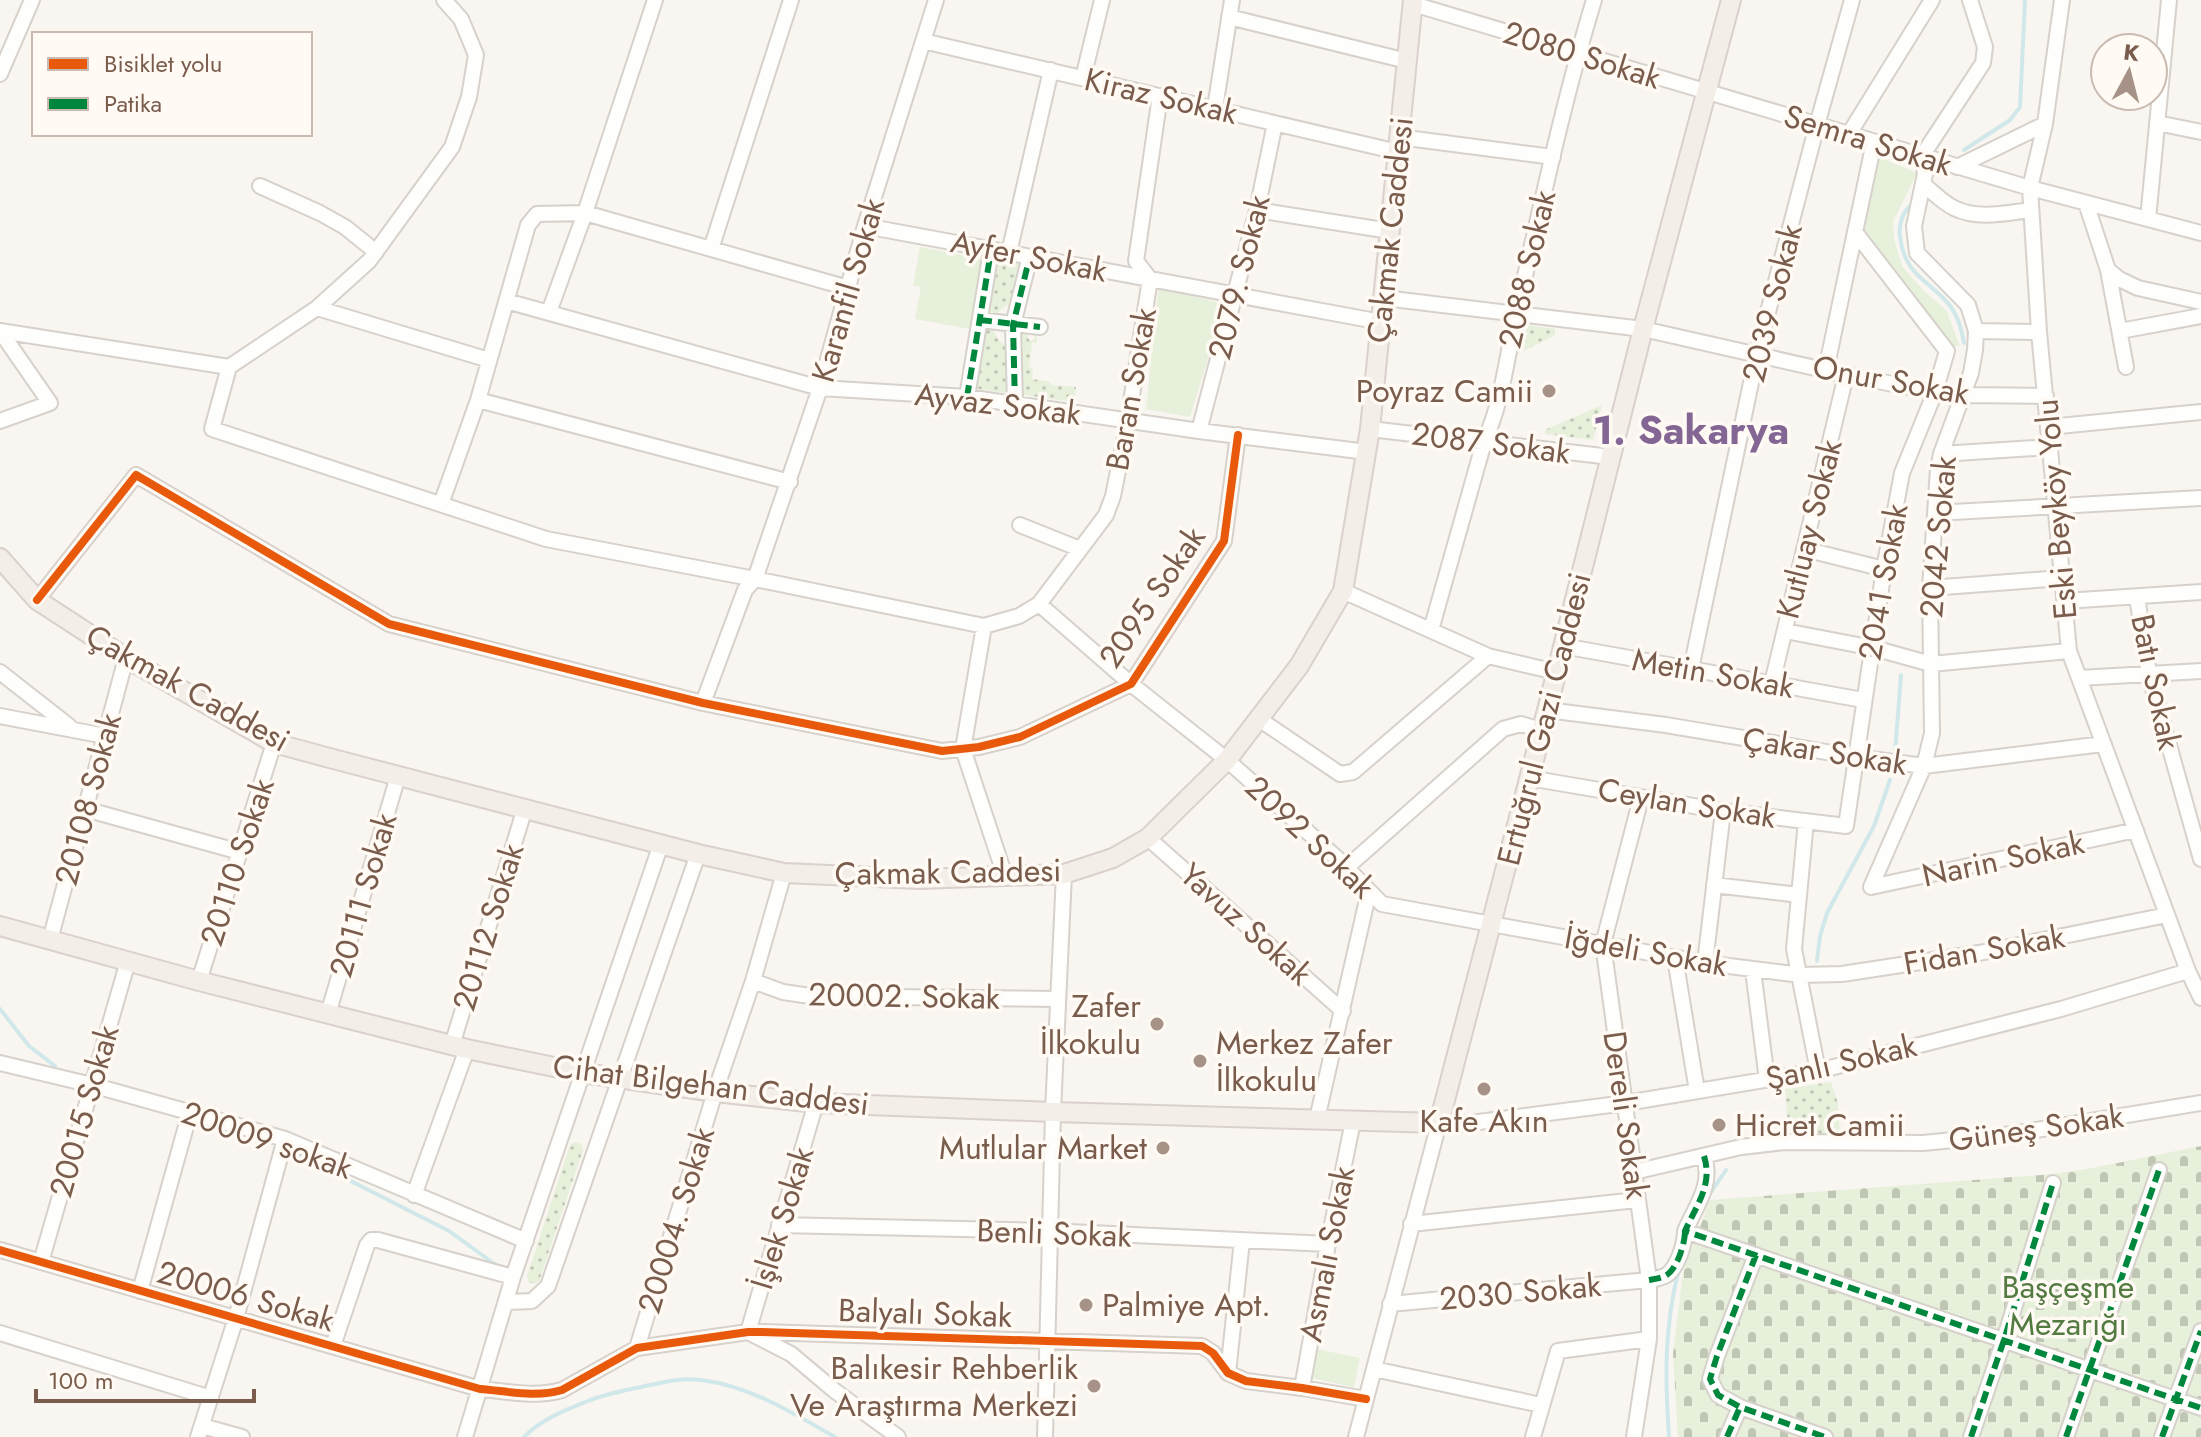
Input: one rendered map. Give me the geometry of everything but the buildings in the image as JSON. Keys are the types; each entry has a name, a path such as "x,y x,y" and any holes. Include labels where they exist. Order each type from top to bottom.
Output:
{"main road":[{"name":"Ertuğrul Gazi Caddesi","path":"1439,1123 1731,0"},
{"name":"Çakmak Caddesi","path":"0,558 37,600 126,658 274,743 698,854 784,873 920,879 1064,874 1113,858 1148,838 1227,760 1299,666 1343,591 1370,429 1413,2"},
{"name":"Cihat Bilgehan Caddesi","path":"0,926 199,981 460,1047 620,1079 816,1103 1439,1123"}],"street":[{"path":"0,74 32,0"},
{"path":"444,0 461,19 476,55 469,97 452,147 369,261 317,308 229,367 212,429 546,539 984,626 963,749 1005,876"},
{"path":"549,312 655,0"},
{"path":"711,249 791,0"},
{"name":"Karanfil Sokak","path":"703,703 745,590 755,579 790,482 865,226 936,0"},
{"path":"1083,78 1102,0"},
{"path":"1215,108 1232,0"},
{"name":"2088 Sokak","path":"1431,630 1484,442 1493,421 1553,157 1594,0"},
{"name":"2039 Sokak","path":"1691,669 1757,354 1852,0"},
{"path":"1849,134 1932,0"},
{"path":"1970,0 1985,47 1983,63 1922,156 1925,174 1914,226 1917,253 1968,305 1976,331 2039,332"},
{"name":"Eski Beyköy Yolu","path":"2062,0 2045,124 2030,188 2039,332 2069,651 2188,971 2201,998"},
{"path":"2148,219 2169,0"},
{"name":"2080 Sokak","path":"1413,2 1706,92"},
{"path":"1229,17 1407,61"},
{"name":"Kiraz Sokak","path":"923,41 1275,123 1399,144 1553,157"},
{"path":"1009,253 1051,70"},
{"name":"Semra Sokak","path":"1706,92 2030,188 2201,233"},
{"name":"Baran Sokak","path":"984,626 1019,616 1039,604 1106,515 1113,496 1150,279 1136,261 1160,96"},
{"name":"2079. Sokak","path":"1199,431 1257,210 1275,123"},
{"path":"2157,123 2201,132"},
{"path":"1957,167 2045,124"},
{"path":"1826,370 1874,142"},
{"path":"1923,184 1946,203 1971,214 2031,210"},
{"path":"260,186 345,227 376,252"},
{"path":"2086,203 2108,270 2126,367"},
{"path":"1257,210 1390,231"},
{"path":"441,504 478,400 528,225 537,214 585,213 848,288"},
{"name":"Ayfer Sokak","path":"865,226 1381,322"},
{"name":"2041 Sokak","path":"1846,826 1863,700 1902,473 1935,392 1947,351 1855,232"},
{"path":"967,397 990,257"},
{"path":"1015,404 1013,325 1028,264"},
{"path":"2108,270 2138,288 2201,302"},
{"name":"Onur Sokak","path":"1384,298 1643,329 1935,392 2046,396"},
{"name":"Ayvaz Sokak","path":"506,301 820,388 967,397 1367,452"},
{"path":"317,308 489,360"},
{"path":"2120,331 2201,316"},
{"path":"980,320 1040,327"},
{"path":"0,331 229,367"},
{"path":"0,331 50,403 0,421"},
{"name":"2042 Sokak","path":"1871,887 1924,766 1932,733 1930,588 1938,469 1971,373 1976,331"},
{"name":"Kutluay Sokak","path":"1772,683 1846,375"},
{"path":"478,400 790,482"},
{"path":"2049,427 2201,412"},
{"name":"2087 Sokak","path":"1370,429 1611,457"},
{"name":"2095 Sokak","path":"37,600 136,475 389,624 703,703 942,751 963,749 1020,737 1131,684 1224,541 1238,435"},
{"path":"1941,454 2051,447"},
{"path":"1935,513 2201,498"},
{"path":"1020,525 1080,549"},
{"path":"1804,549 1884,569"},
{"path":"1930,588 2062,578"},
{"path":"1343,591 1488,656 1556,672"},
{"path":"2065,601 2201,592"},
{"name":"Batı Sokak","path":"2137,597 2149,674 2201,859"},
{"name":"2092 Sokak","path":"1039,604 1131,684 1227,760 1382,904 1491,923"},
{"path":"1785,631 1931,664 2069,651"},
{"name":"Metin Sokak","path":"1563,646 1863,700"},
{"path":"1259,719 1340,774 1353,772 1488,656"},
{"name":"20108 Sokak","path":"50,940 126,658"},
{"path":"2079,678 2201,671"},
{"path":"0,672 73,729"},
{"name":"Çakar Sokak","path":"1547,710 1666,725 1924,766 2103,744"},
{"path":"0,716 105,736"},
{"path":"1346,868 1503,729 1521,724 1541,730"},
{"name":"20110 Sokak","path":"199,981 274,743"},
{"name":"20111 Sokak","path":"328,1014 398,776"},
{"name":"Ceylan Sokak","path":"1529,778 1723,811 1846,826"},
{"name":"Dereli Sokak","path":"1634,1437 1649,1339 1649,1280 1603,944 1641,798"},
{"name":"20112 Sokak","path":"414,1195 460,1047 525,808"},
{"path":"85,809 240,852"},
{"path":"1705,963 1723,811"},
{"path":"1806,821 1794,949 1818,1071"},
{"name":"Narin Sokak","path":"1871,887 2136,830"},
{"name":"Yavuz Sokak","path":"1148,838 1343,1011"},
{"path":"465,1437 513,1277 661,844"},
{"path":"506,1302 532,1301 548,1286 698,854"},
{"name":"20004. Sokak","path":"637,1348 784,873"},
{"path":"1045,1437 1053,1112 1064,874"},
{"path":"1714,885 1799,895"},
{"path":"1317,1119 1369,891"},
{"name":"Fidan Sokak","path":"1801,975 1842,974 1979,953 2167,915"},
{"name":"İğdeli Sokak","path":"1491,923 1675,958 1801,975"},
{"path":"1675,958 1697,1091"},
{"name":"20015 Sokak","path":"41,1262 128,961"},
{"path":"1753,970 1767,1080"},
{"name":"Şanlı Sokak","path":"1439,1123 1463,1124 1626,1103 1818,1071 2061,1009 2188,971"},
{"name":"20002. Sokak","path":"753,981 783,992 810,996 1058,999"},
{"name":"20009 sokak","path":"0,1063 92,1085 188,1117 285,1140 526,1241"},
{"name":"İşlek Sokak","path":"748,1332 816,1103"},
{"name":"Güneş Sokak","path":"1634,1172 1741,1147 1785,1142 1923,1143 2005,1135 2201,1103"},
{"path":"140,1291 188,1117"},
{"name":"Asmalı Sokak","path":"1302,1388 1353,1121"},
{"name":"Ertuğrul Gazi Caddesi","path":"1356,1437 1439,1123"},
{"path":"242,1437 200,1432 236,1318 285,1140"},
{"path":"1649,1280 1666,1276 1674,1268 1685,1238 1691,1232 1709,1172 1704,1156"},
{"path":"2066,1437 2159,1170"},
{"path":"1971,1437 2053,1183"},
{"path":"1411,1224 1637,1200"},
{"name":"Benli Sokak","path":"779,1225 1328,1244"},
{"path":"1691,1232 2201,1408"},
{"path":"333,1346 371,1240 513,1277"},
{"path":"1228,1373 1242,1240"},
{"name":"20006 Sokak","path":"0,1250 480,1389"},
{"path":"1756,1255 1710,1379 1718,1395 1740,1407 1825,1437"},
{"name":"2030 Sokak","path":"1390,1304 1649,1280"},
{"path":"2162,1437 2201,1331"},
{"path":"748,1332 791,1354 898,1437"},
{"name":"Balyalı Sokak","path":"480,1389 549,1394 562,1390 637,1348 748,1332 1202,1346 1213,1353 1228,1373 1246,1381 1366,1399"},
{"path":"0,1333 211,1398"},
{"path":"1533,1437 1558,1351 1649,1339"},
{"path":"1374,1369 1541,1405"},
{"path":"1727,1437 1740,1407"}],"green space":[{"path":"1877,156 1917,173 1893,222 1894,239 1902,266 1946,310 1960,346 1947,346 1862,230"},
{"path":"920,247 987,260 975,330 915,319 921,287 913,286"},
{"path":"993,257 1025,263 1017,304 1003,308 994,319 983,318"},
{"path":"1161,289 1225,304 1190,417 1146,409 1158,292"},
{"path":"982,324 993,325 998,339 1011,346 1013,394 971,388"},
{"path":"1527,325 1555,329 1555,335 1515,355 1520,329"},
{"path":"1037,329 1037,343 1032,342 1029,367 1033,368 1032,379 1050,382 1051,385 1076,387 1074,402 1018,394 1017,333 1026,331 1032,341"},
{"path":"1602,405 1593,440 1545,434 1545,430"},
{"path":"1831,1082 1838,1103 1840,1135 1789,1137 1785,1089"},
{"path":"578,1142 583,1150 539,1281 529,1283 527,1276 569,1148 572,1143"},
{"name":"Başçeşme Mezarığı","path":"2201,1146 2201,1437 1678,1437 1673,1353 1683,1273 1710,1200 2054,1174"},
{"path":"1317,1349 1360,1358 1354,1387 1311,1378"}],"waterway":[{"path":"1964,150 2010,120 2020,107 2025,0"},
{"path":"1913,203 1904,214 1900,232 1907,261 1951,307 1964,343"},
{"path":"1895,753 1901,675"},
{"path":"1817,961 1827,913 1874,826 1890,780"},
{"path":"0,1009 29,1046 55,1066"},
{"path":"286,1148 449,1231 496,1265"},
{"path":"1707,1198 1726,1170"},
{"path":"1669,1437 1667,1353 1679,1269"},
{"path":"524,1437 546,1420 594,1399 686,1379 719,1383 754,1394 835,1437"}],"marked path":[{"path":"967,397 990,257"},
{"path":"1015,404 1013,325 1028,264"},
{"path":"980,320 1040,327"},
{"path":"1704,1156 1705,1185 1685,1231 2201,1408"},
{"path":"2066,1437 2159,1170"},
{"path":"1971,1437 2053,1183"},
{"path":"1649,1280 1668,1274 1675,1266 1685,1231"},
{"path":"1756,1255 1710,1379 1718,1395 1740,1407 1825,1437"},
{"path":"2162,1437 2201,1331"},
{"path":"1727,1437 1740,1407"}],"cycle path":[{"path":"37,600 136,475 389,624 703,703 942,751 979,747 1020,737 1131,684 1224,541 1238,435"},
{"path":"0,1250 480,1389 542,1394 562,1390 637,1348 761,1332 1202,1346 1213,1353 1228,1373 1246,1381 1366,1399"}],"place":[{"name":"Poyraz Camii","path":"1549,391"},
{"name":"Zafer İlkokulu","path":"1157,1024"},
{"name":"Merkez Zafer İlkokulu","path":"1200,1061"},
{"name":"Kafe Akın","path":"1484,1089"},
{"name":"Hicret Camii","path":"1719,1125"},
{"name":"Mutlular Market","path":"1163,1148"},
{"name":"Palmiye Apt.","path":"1086,1305"},
{"name":"Balıkesir Rehberlik Ve Araştırma Merkezi","path":"1094,1386"}],"district":[{"name":"1. Sakarya","path":"1691,430"}]}
